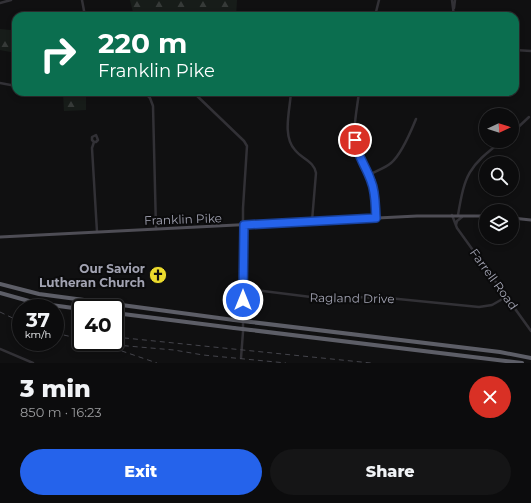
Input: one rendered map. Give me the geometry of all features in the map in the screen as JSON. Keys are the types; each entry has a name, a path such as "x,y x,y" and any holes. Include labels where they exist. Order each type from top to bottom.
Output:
{"highway":[{"path":"0,284 39,294 234,320 488,351 531,358"},
{"path":"0,293 36,302 72,308"},
{"path":"124,314 522,363"}],"main road":[{"name":"Franklin Pike","path":"0,237 376,218 452,215 479,216"},
{"path":"519,219 531,220"}],"street":[{"path":"0,3 11,0"},
{"path":"82,0 84,12"},
{"path":"376,12 379,0"},
{"path":"453,12 454,0"},
{"path":"519,50 531,51"},
{"path":"0,83 12,85"},
{"path":"148,96 151,99 154,109 156,228"},
{"path":"197,96 246,145 247,152 243,208 243,332 241,358"},
{"path":"291,96 288,129 289,140 295,150 311,163 316,171 312,221"},
{"path":"358,96 354,127 355,140 358,154 369,175 374,194 376,218"},
{"path":"519,126 529,117"},
{"path":"369,175 394,161 416,118"},
{"path":"94,142 92,148 97,232"},
{"path":"458,215 463,187 472,169 481,157 493,148"},
{"name":"Farrell Road","path":"452,215 456,226 531,331"},
{"path":"456,226 460,218 466,215"},
{"name":"Ragland Drive","path":"243,291 263,291 319,298 378,296 478,307 495,304 506,296"},
{"path":"0,349 25,362 33,363"}],"green space":[{"path":"130,0 237,0 236,12 133,12"},
{"path":"0,29 12,29 12,52 0,50"},
{"path":"63,96 86,96 86,110 64,111"}],"railway":[{"path":"0,312 12,318"},
{"path":"64,335 72,337"},
{"path":"124,338 371,363"},
{"path":"124,346 286,363"},
{"path":"122,351 157,363"}],"place":[{"name":"Our Savior Lutheran Church","path":"158,275"}],"route":[{"path":"243,300 244,225 376,218 372,181 358,154 355,140"}]}
